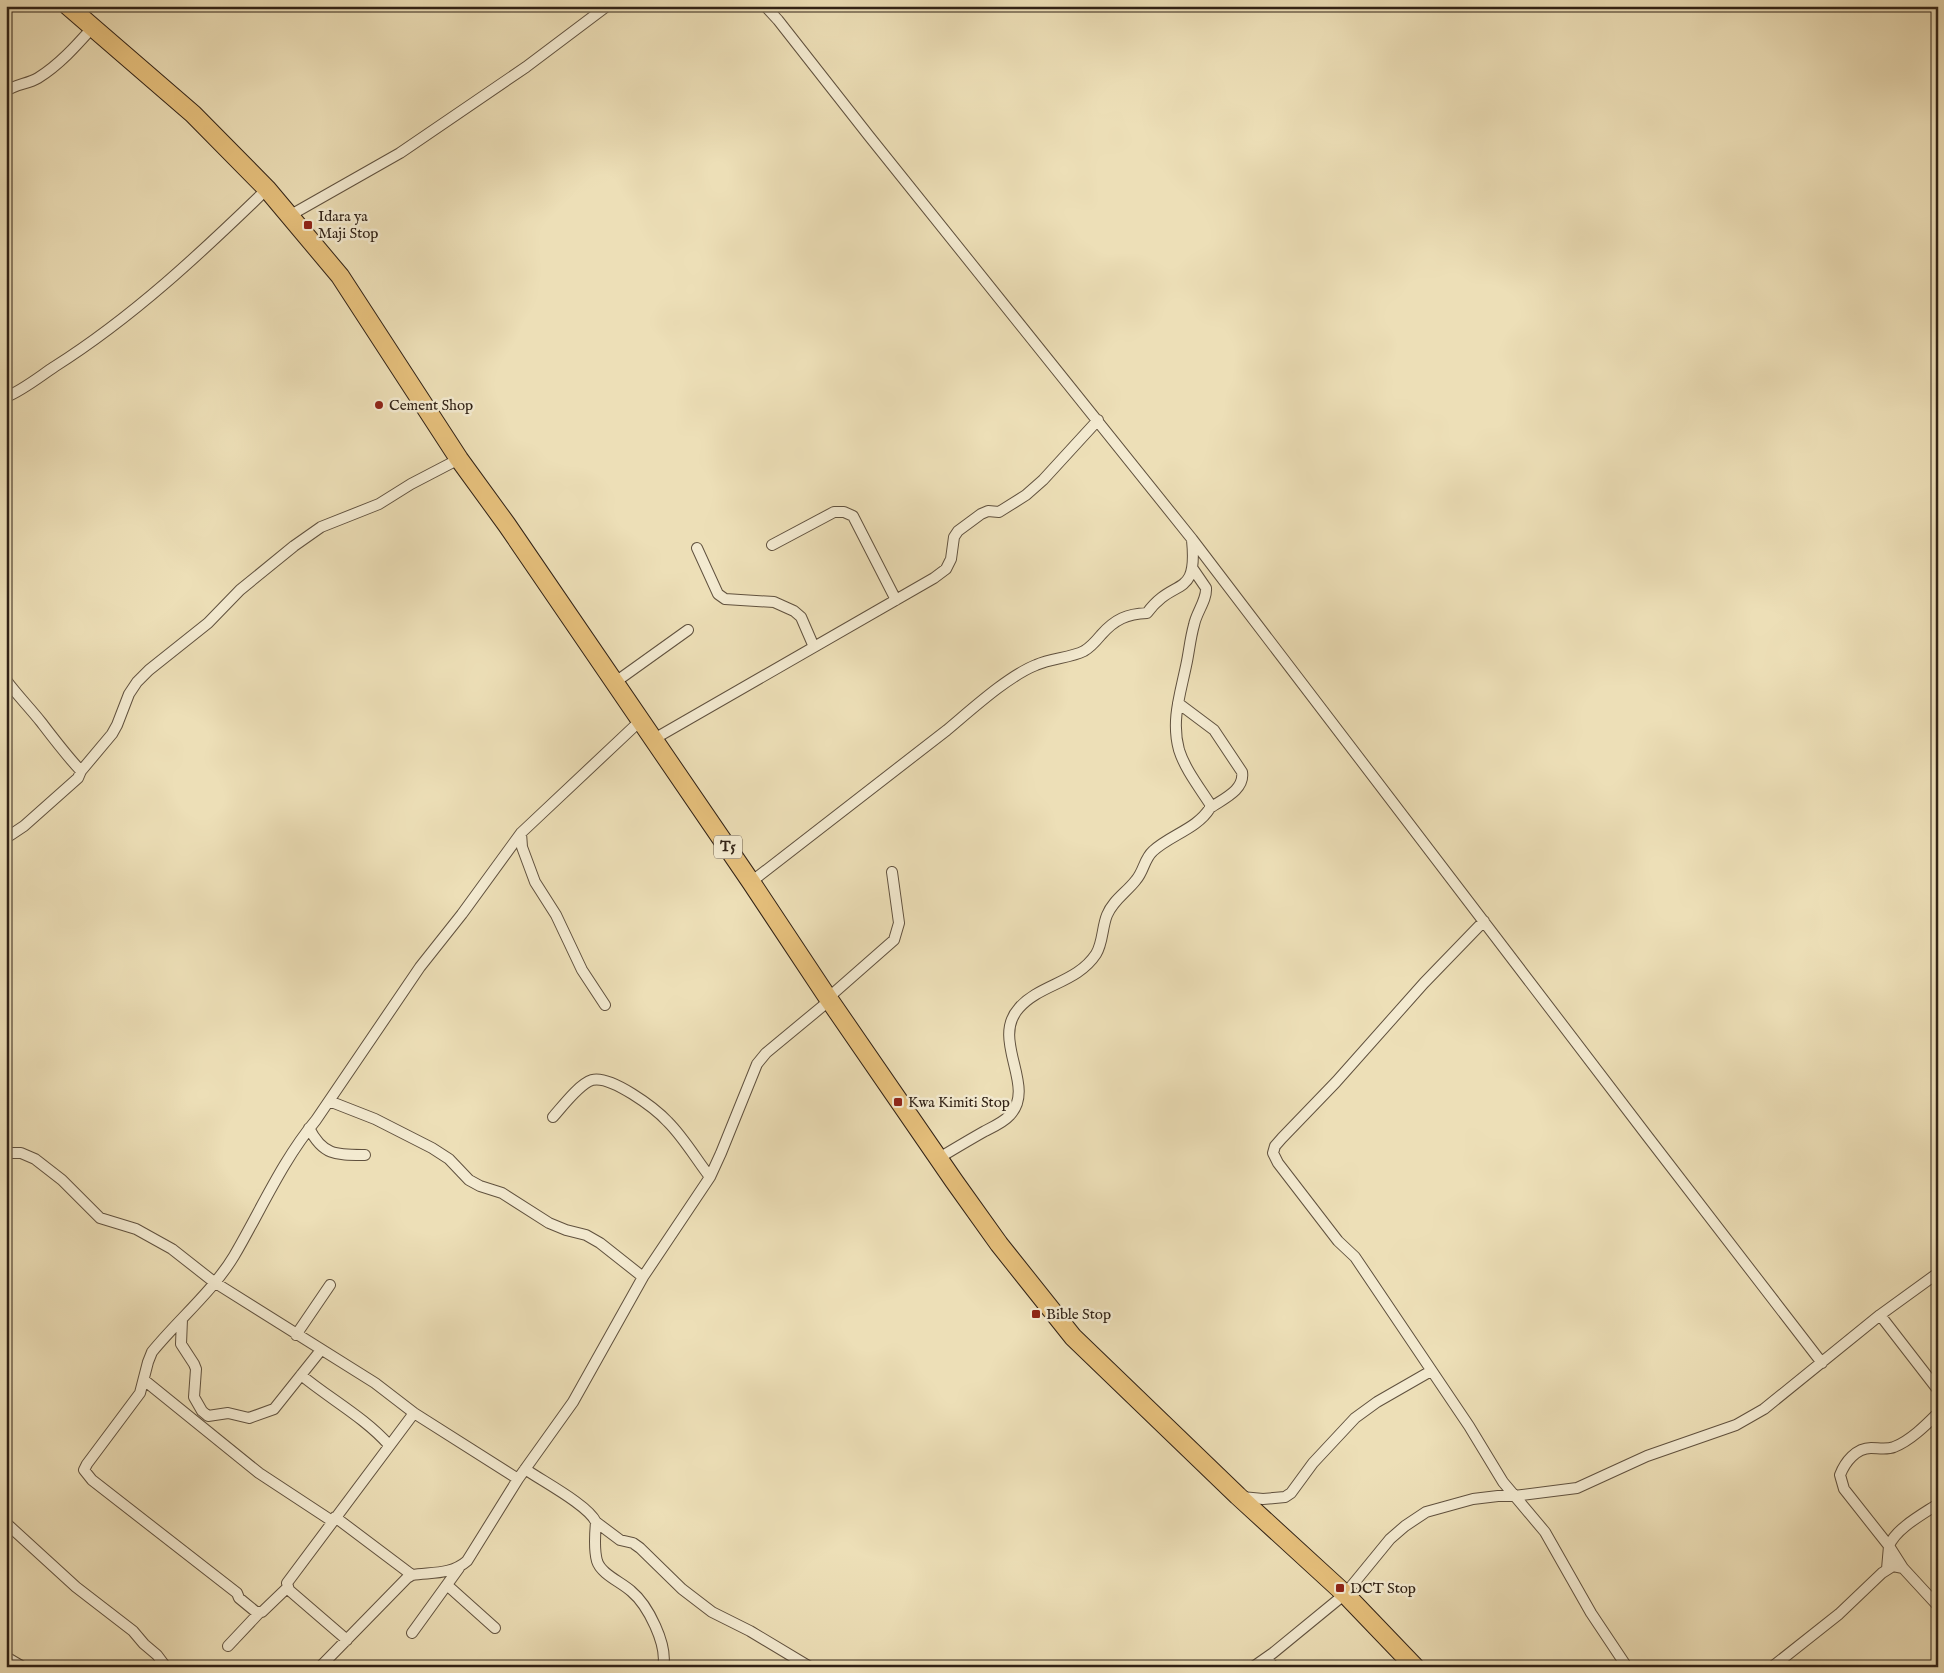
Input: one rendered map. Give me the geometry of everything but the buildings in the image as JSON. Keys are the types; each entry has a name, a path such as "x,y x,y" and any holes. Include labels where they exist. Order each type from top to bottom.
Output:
{"highway":[{"name":"T5","path":"68,6 193,114 267,190 340,276 459,459 507,525 654,739 829,999 998,1244 1073,1337 1238,1496 1345,1594 1415,1667"}],"street":[{"path":"289,216 400,153 526,67 607,6"},
{"path":"765,6 1192,539 1822,1363"},
{"path":"6,91 12,87 37,79 62,60 92,28"},
{"path":"8,395 100,336 125,317 207,247 267,190"},
{"path":"654,739 934,578 946,568 951,559 954,537 958,531 981,514 988,511 999,512 1026,495 1043,480 1098,420"},
{"path":"6,838 24,826 78,778 81,771 118,725 129,694 137,682 149,670 208,623 240,590 307,536 336,520 384,502 411,484 459,459"},
{"path":"772,545 834,512 844,512 853,516 896,600"},
{"path":"752,882 996,691 1037,664 1086,650 1122,617 1134,613 1147,613 1162,597 1187,582 1193,569 1192,539"},
{"path":"697,548 718,594 725,599 774,602 794,611 801,617 814,647"},
{"path":"1193,569 1206,588 1206,592 1194,622 1178,703 1176,732 1179,750 1184,763 1210,804 1210,808"},
{"path":"614,683 688,630"},
{"path":"6,680 81,771"},
{"path":"939,1158 1009,1116 1019,1098 1014,1060 1008,1041 1008,1028 1018,1008 1034,995 1070,978 1085,966 1096,954 1108,914 1118,898 1136,880 1152,851 1197,822 1210,808 1235,791 1243,780 1242,772 1214,730 1178,703"},
{"path":"259,1613 239,1598 237,1593 86,1475 84,1470 140,1393 152,1352 234,1257 289,1155 330,1101 420,967 462,914 521,833 640,721"},
{"path":"521,833 522,848 534,882 556,915 582,970 605,1005"},
{"path":"412,1633 459,1568 474,1552 518,1479 573,1402 643,1277 710,1177 757,1064 766,1053 894,940 898,923 892,872"},
{"path":"1484,921 1399,1009 1336,1082 1282,1138 1273,1153 1278,1163 1327,1228 1354,1257 1514,1496 1545,1532 1591,1612 1627,1667"},
{"path":"553,1117 588,1082 597,1080 610,1082 648,1105 668,1122 710,1177"},
{"path":"330,1101 376,1119 432,1148 449,1159 469,1180 480,1186 502,1193 549,1222 566,1230 578,1232 600,1243 643,1277"},
{"path":"309,1128 322,1147 331,1153 365,1155"},
{"path":"6,1153 21,1153 35,1160 62,1180 100,1218 136,1230 172,1249 214,1282 375,1383 414,1413 518,1479"},
{"path":"1253,1667 1345,1594 1390,1539 1426,1512 1473,1498 1514,1496 1577,1488 1648,1456 1736,1425 1764,1409 1880,1315 1938,1273"},
{"path":"296,1335 330,1285"},
{"path":"1880,1315 1938,1390"},
{"path":"182,1319 181,1344 196,1369 194,1397 202,1411 208,1416 228,1413 250,1418 269,1412 274,1409 322,1350"},
{"path":"1238,1496 1263,1499 1285,1497 1291,1493 1313,1463 1355,1418 1377,1402 1431,1371"},
{"path":"301,1375 323,1394 369,1425 390,1445"},
{"path":"144,1380 259,1473 334,1519 412,1575"},
{"path":"228,1646 259,1613 288,1587 289,1579 414,1413"},
{"path":"1938,1413 1916,1433 1894,1448 1870,1448 1858,1451 1852,1456 1840,1475 1844,1489 1889,1546 1903,1568 1938,1606"},
{"path":"525,1469 585,1509 596,1522 620,1540 633,1543 640,1548 682,1589 712,1612 750,1630 810,1667"},
{"path":"1887,1569 1889,1546 1894,1537 1938,1504"},
{"path":"596,1522 597,1560 600,1568 634,1593 640,1601 661,1638 664,1649 663,1667"},
{"path":"6,1523 76,1587 133,1632 157,1655 166,1667"},
{"path":"1772,1667 1839,1614 1887,1569 1893,1566 1903,1568"},
{"path":"320,1667 412,1575 450,1571 459,1568"},
{"path":"447,1585 495,1628"},
{"path":"288,1587 347,1640"},
{"path":"6,1657 23,1667"},
{"path":"1266,1658 1274,1667"}],"place":[{"name":"Idara ya Maji Stop","path":"308,225"},
{"name":"Cement Shop","path":"379,405"},
{"name":"Kwa Kimiti Stop","path":"898,1102"},
{"name":"Bible Stop","path":"1036,1314"},
{"name":"DCT Stop","path":"1340,1588"}]}
